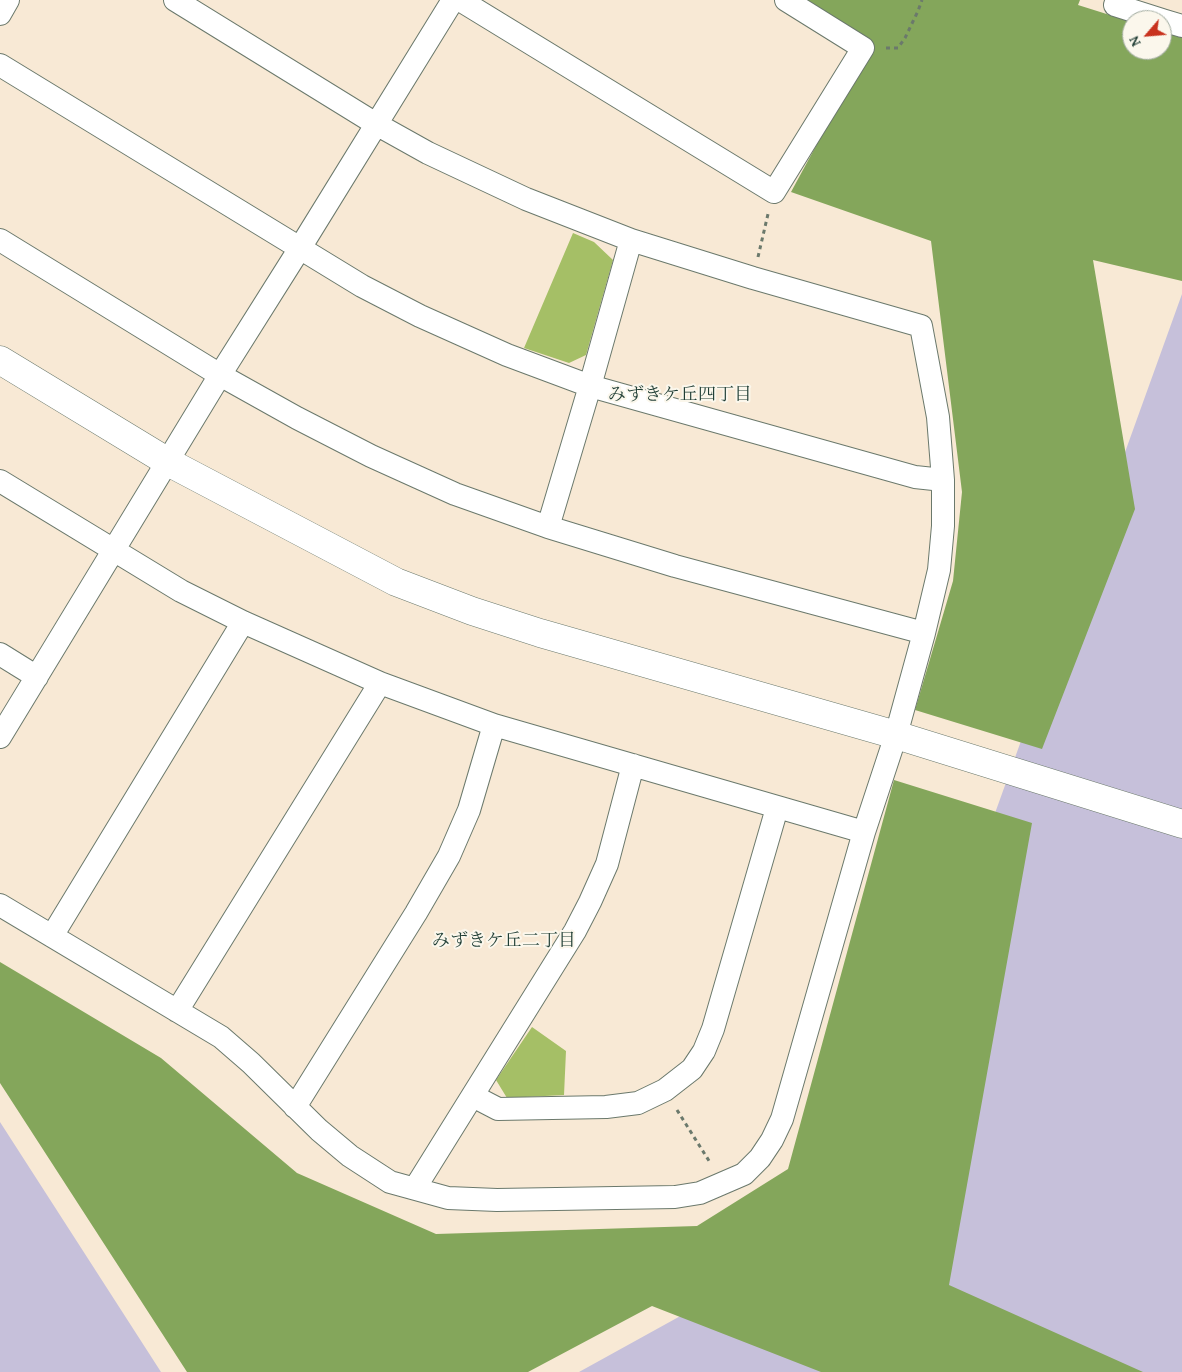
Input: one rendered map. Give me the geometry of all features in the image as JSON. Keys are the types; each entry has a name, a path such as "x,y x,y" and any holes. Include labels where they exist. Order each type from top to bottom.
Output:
{"street":[{"path":"0,14 8,0"},
{"path":"0,905 221,1038 251,1063 319,1130 350,1156 390,1182 448,1198 497,1200 675,1197 700,1193 744,1174 760,1158 772,1140 782,1119 864,832 896,735 939,570 943,526 944,480 938,417 921,326 753,278 631,240 526,199 428,152 376,124 175,0"},
{"path":"0,736 220,375 453,0"},
{"path":"460,0 774,192 863,48 786,0"},
{"path":"1117,0 1115,6 1128,10"},
{"path":"0,64 362,286 420,316 507,355 590,386 915,477 944,480"},
{"path":"0,240 220,375 297,418 371,456 455,494 548,527 675,566 924,633"},
{"path":"548,527 631,240"},
{"path":"0,360 168,462 396,582 472,611 540,633 896,735 1182,824"},
{"path":"0,481 182,591 243,622 380,683 494,725 864,832"},
{"path":"52,936 243,622"},
{"path":"0,654 37,677"},
{"path":"177,1011 380,683"},
{"path":"295,1107 416,914 449,856 469,810 494,725"},
{"path":"415,1188 575,931 590,902 608,864 633,765"},
{"path":"473,1096 498,1109 606,1107 638,1103 665,1090 692,1069 704,1051 713,1029 777,808"}],"path":[{"path":"863,48 898,48 905,38 922,0"},
{"path":"753,278 774,192"},
{"path":"665,1090 724,1184"}],"shaded area":[{"path":"1182,294 1182,1372 579,1372 847,1224"},
{"path":"0,1122 161,1372 0,1372"}],"green space":[{"path":"801,0 1080,0 1078,5 1122,19 1122,60 1172,60 1172,35 1182,38 1182,281 1093,260 1135,509 1042,749 915,710 953,581 962,492 931,241 791,192 867,52"},
{"path":"573,233 594,242 613,260 586,355 569,363 524,348"},
{"path":"894,780 1032,823 949,1285 1143,1372 821,1372 652,1306 528,1372 187,1372 0,1083 0,962 161,1058 297,1173 436,1234 697,1226 788,1169"},
{"path":"532,1027 566,1051 564,1095 507,1098 496,1080"}],"district":[{"name":"みずきケ丘四丁目","path":"680,395"},
{"name":"みずきケ丘二丁目","path":"504,941"}]}
